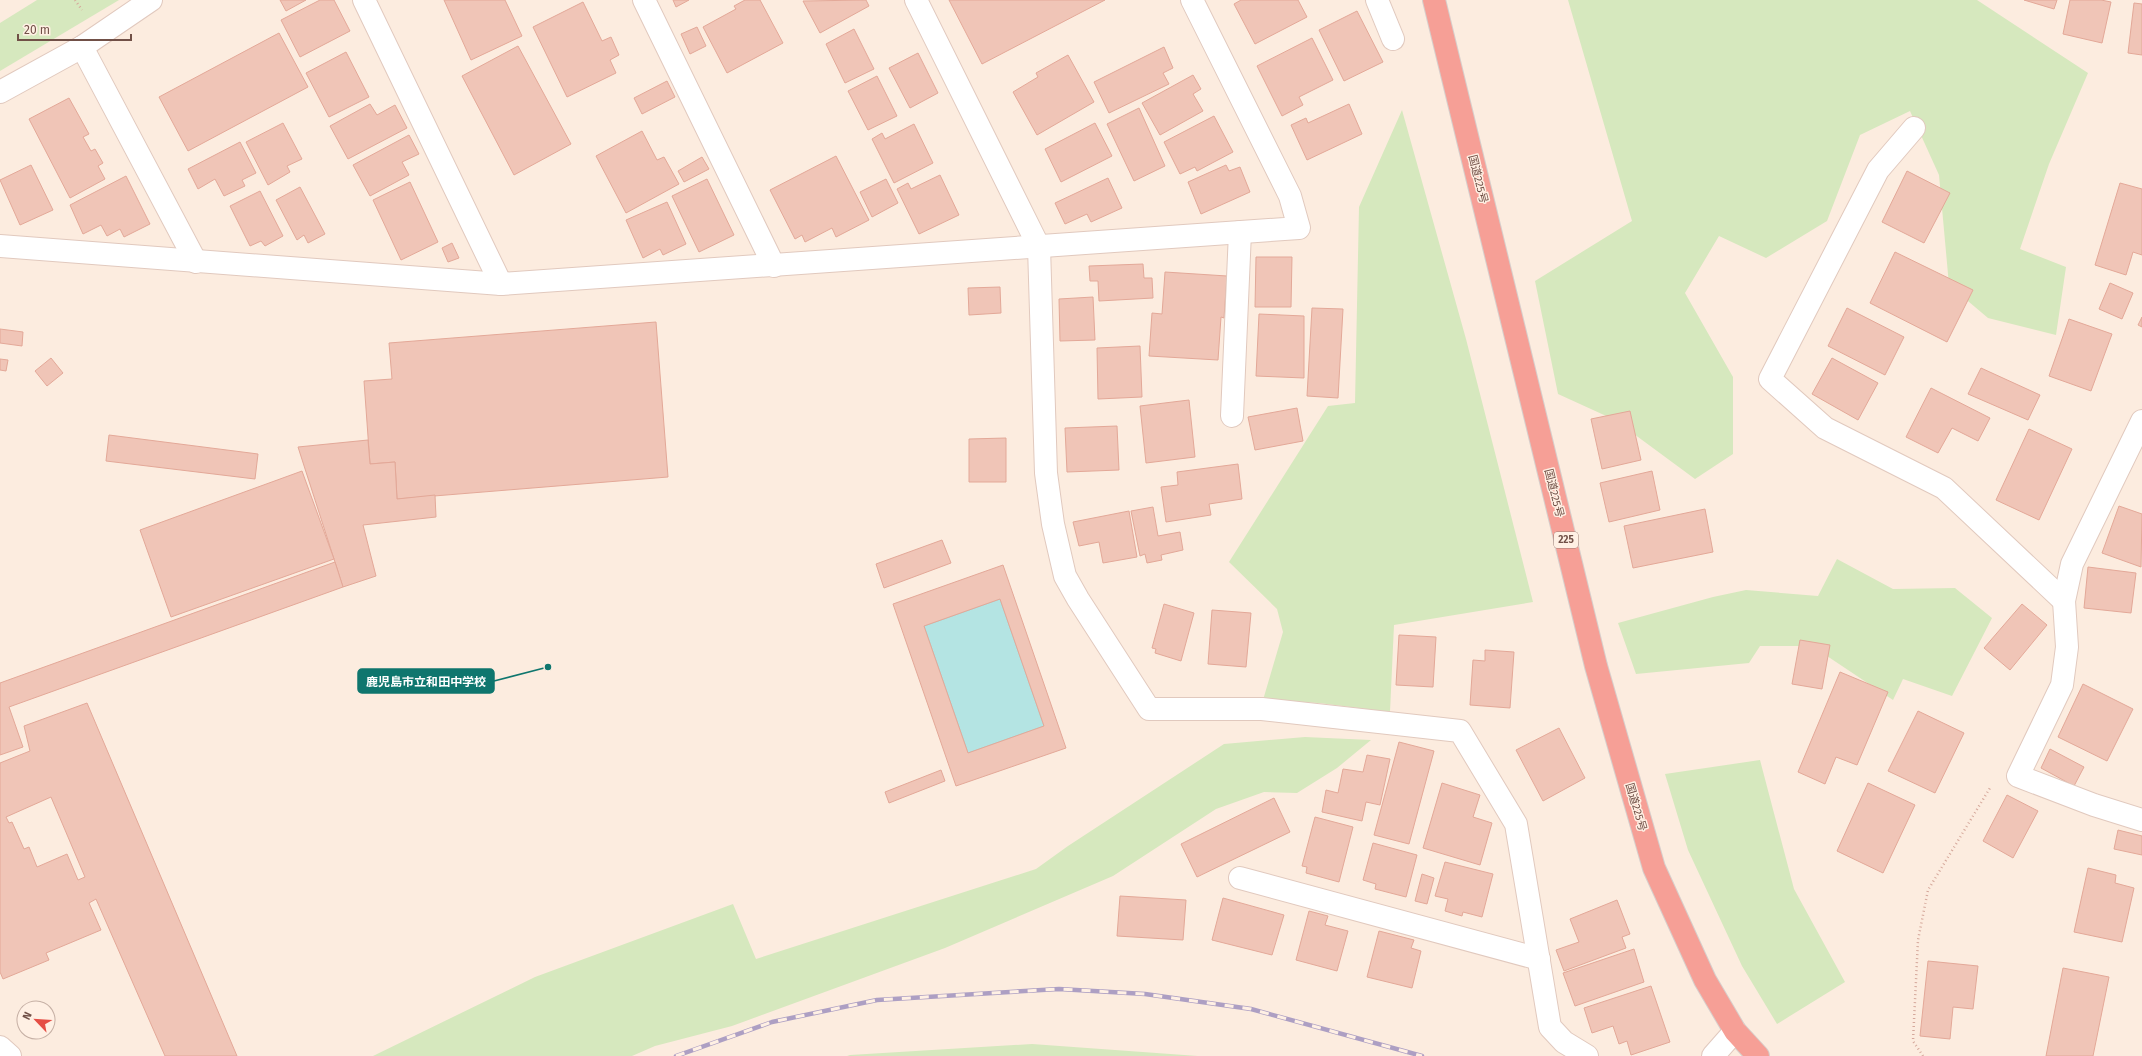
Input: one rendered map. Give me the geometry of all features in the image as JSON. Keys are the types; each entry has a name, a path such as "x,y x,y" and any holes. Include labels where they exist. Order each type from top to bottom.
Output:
{"highway":[{"name":"国道225号","path":"1434,0 1596,666 1654,868 1687,944 1735,1031 1758,1056"}],"street":[{"path":"0,92 82,47 151,0"},
{"path":"364,0 501,284"},
{"path":"644,0 774,266"},
{"path":"916,0 1039,247 1046,473 1053,524 1065,576 1078,599 1149,709 1262,709 1460,731 1516,824 1550,1027 1564,1042 1587,1056"},
{"path":"0,246 501,284 1299,228 1290,196 1192,0"},
{"path":"1377,0 1393,39"},
{"path":"82,47 196,262"},
{"path":"1914,128 1878,170 1770,379 1825,428 1944,488 2064,601"},
{"path":"1232,416 1240,232"},
{"path":"2142,421 2072,564 2064,601 2067,647 2062,685 2018,776 2094,805 2142,820"},
{"path":"1240,878 1539,959"},
{"path":"1713,1056 1735,1031"},
{"path":"0,1048 10,1056"}],"path":[{"path":"1923,1056 1913,1041 1918,940 1928,890 1993,782 2018,776"}],"green space":[{"path":"37,0 119,0 0,71 0,23"},
{"path":"1568,0 1977,0 2088,73 2049,164 2020,249 2066,267 2056,335 1988,318 1949,285 1939,175 1910,111 1860,135 1827,221 1766,258 1719,236 1685,293 1733,377 1733,454 1695,479 1615,420 1558,394 1535,281 1632,221"},
{"path":"1402,110 1466,339 1533,602 1394,625 1390,712 1319,703 1263,700 1283,632 1277,609 1229,562 1328,406 1355,403 1359,207"},
{"path":"1837,559 1893,589 1955,588 1992,618 1952,696 1903,679 1893,700 1812,646 1760,646 1749,663 1636,674 1618,623 1713,597 1746,590 1818,596"},
{"path":"1305,737 1371,740 1337,768 1297,793 1264,792 1216,809 1113,876 945,948 732,1026 655,1046 632,1056 373,1056 535,977 733,904 756,959 1036,869 1068,846 1224,744"},
{"path":"1760,760 1794,889 1845,982 1777,1024 1742,966 1688,850 1665,774"},
{"path":"1032,1044 1198,1056 847,1056 850,1055"}],"water":[{"path":"1000,599 1044,726 968,753 924,626"}],"building":[{"path":"280,0 306,0 286,11"},
{"path":"320,0 334,0 350,31 300,57 281,20"},
{"path":"444,0 505,0 522,36 471,60"},
{"path":"673,0 689,0 676,7"},
{"path":"745,0 760,0 783,43 727,73 703,27 736,9 734,6"},
{"path":"866,0 869,6 820,33 803,1"},
{"path":"949,0 1105,0 982,64"},
{"path":"1241,0 1298,0 1307,17 1255,44 1234,4"},
{"path":"2024,0 2057,0 2054,9"},
{"path":"2070,0 2101,0 2111,2 2102,43 2063,34"},
{"path":"583,2 602,41 611,37 619,55 610,60 616,73 567,97 533,27"},
{"path":"2134,3 2142,4 2142,55 2128,53"},
{"path":"1357,11 1383,62 1344,81 1319,30"},
{"path":"697,27 706,46 690,54 681,34"},
{"path":"854,29 874,69 845,83 826,44"},
{"path":"279,33 308,87 188,151 159,97"},
{"path":"1312,38 1333,80 1299,97 1303,105 1282,116 1257,66"},
{"path":"518,46 571,144 514,175 462,76"},
{"path":"1164,47 1173,68 1163,73 1169,84 1109,113 1094,82"},
{"path":"346,52 369,97 329,117 306,73"},
{"path":"918,53 938,93 910,108 889,68"},
{"path":"1068,55 1094,102 1037,135 1013,92 1038,77 1036,73"},
{"path":"1193,75 1201,89 1193,94 1203,111 1160,135 1142,103"},
{"path":"877,76 897,116 868,130 848,91"},
{"path":"667,81 675,97 642,114 634,98"},
{"path":"69,98 89,134 83,137 91,151 95,149 103,163 98,166 105,179 70,198 29,119"},
{"path":"370,104 377,115 395,105 407,128 348,159 330,126"},
{"path":"1349,104 1362,134 1307,160 1291,125 1306,118 1308,123"},
{"path":"1139,108 1165,166 1134,181 1107,124"},
{"path":"1214,116 1233,152 1197,171 1195,167 1180,174 1164,142"},
{"path":"283,123 302,159 287,166 290,172 268,185 246,142"},
{"path":"1095,123 1112,156 1061,182 1045,149"},
{"path":"914,124 933,163 894,183 872,139 882,133 885,139"},
{"path":"642,131 657,160 664,157 679,184 626,213 596,156"},
{"path":"409,135 419,154 402,162 409,175 370,196 353,165"},
{"path":"240,142 256,173 242,180 245,186 224,196 215,179 198,189 188,169"},
{"path":"836,156 869,220 836,237 832,228 805,242 802,235 795,239 770,190"},
{"path":"702,157 709,169 684,182 678,171"},
{"path":"31,165 53,210 20,225 0,180"},
{"path":"1226,165 1229,171 1240,167 1250,192 1201,214 1188,182"},
{"path":"1907,171 1950,193 1924,243 1882,222"},
{"path":"940,175 959,215 919,234 897,189 908,183 911,189"},
{"path":"126,176 150,224 124,237 120,229 107,236 101,225 83,234 70,205"},
{"path":"1108,178 1122,208 1091,222 1087,214 1065,224 1055,203"},
{"path":"707,179 734,235 699,252 672,196"},
{"path":"886,179 898,203 872,217 860,192"},
{"path":"410,182 438,242 401,260 373,200"},
{"path":"2120,183 2142,189 2142,255 2133,252 2126,275 2095,265"},
{"path":"300,187 325,234 308,243 304,235 297,240 276,200"},
{"path":"260,191 283,236 265,246 261,241 250,246 230,206"},
{"path":"667,202 686,244 663,255 660,249 643,258 626,220"},
{"path":"452,243 459,258 448,262 442,248"},
{"path":"1895,252 1973,290 1947,342 1870,303"},
{"path":"1256,257 1292,257 1291,307 1255,307"},
{"path":"1143,264 1144,278 1152,278 1153,298 1099,301 1098,281 1090,281 1089,266"},
{"path":"1165,272 1227,276 1224,318 1221,317 1218,360 1149,356 1152,313 1162,314"},
{"path":"2110,283 2133,293 2122,319 2099,309"},
{"path":"1000,287 1001,313 969,315 968,288"},
{"path":"1093,297 1095,340 1060,341 1059,299"},
{"path":"1312,308 1343,309 1338,398 1307,396"},
{"path":"1847,308 1904,337 1885,375 1828,346"},
{"path":"1259,314 1304,316 1304,378 1256,376"},
{"path":"2142,317 2142,327 2138,325"},
{"path":"2069,319 2112,334 2091,391 2049,376"},
{"path":"656,322 668,477 397,499 395,462 370,464 364,381 392,379 389,343"},
{"path":"0,329 23,332 22,346 0,343"},
{"path":"1140,346 1142,397 1098,399 1097,348"},
{"path":"51,358 63,373 47,386 35,371"},
{"path":"1832,358 1878,383 1858,420 1812,394"},
{"path":"0,359 8,360 6,371 0,370"},
{"path":"1981,368 2040,395 2028,420 1968,394"},
{"path":"1931,388 1990,418 1978,441 1952,428 1938,453 1906,437"},
{"path":"1189,400 1195,457 1146,463 1140,406"},
{"path":"1297,408 1303,441 1255,450 1248,417"},
{"path":"1630,411 1641,460 1602,469 1591,419"},
{"path":"1117,426 1119,470 1067,472 1065,428"},
{"path":"2029,429 2072,449 2039,520 1996,500"},
{"path":"109,435 258,454 255,479 106,461"},
{"path":"1006,438 1006,482 969,482 969,439"},
{"path":"368,440 370,464 395,462 397,499 435,495 436,517 363,525 376,576 343,587 298,447"},
{"path":"1238,464 1242,499 1209,504 1211,515 1166,522 1161,487 1178,485 1177,472"},
{"path":"302,471 334,559 171,617 140,530"},
{"path":"1652,471 1660,510 1609,522 1600,483"},
{"path":"2119,506 2142,514 2141,567 2102,553"},
{"path":"1153,507 1158,536 1180,532 1183,550 1161,555 1162,560 1147,563 1145,554 1140,556 1131,511"},
{"path":"1705,509 1713,552 1633,568 1624,526"},
{"path":"1129,511 1137,557 1103,563 1099,542 1079,546 1073,522"},
{"path":"942,540 951,563 884,588 876,564"},
{"path":"335,562 343,587 9,707 23,747 0,755 0,683"},
{"path":"1003,565 1066,748 956,786 893,604","holes":["1000,599 1044,726 968,753 924,626"]},
{"path":"2088,567 2136,573 2131,613 2084,608"},
{"path":"1164,604 1194,613 1181,661 1155,653 1156,649 1152,648"},
{"path":"2022,604 2047,625 2010,670 1984,648"},
{"path":"1212,610 1251,613 1246,667 1208,664"},
{"path":"1399,635 1436,637 1433,687 1396,685"},
{"path":"1800,640 1830,645 1822,689 1792,684"},
{"path":"1485,650 1514,652 1510,708 1470,705 1473,660 1485,661"},
{"path":"1840,672 1888,692 1857,765 1836,757 1825,784 1798,772"},
{"path":"2083,684 2133,709 2107,761 2058,737"},
{"path":"87,703 237,1056 165,1056 96,899 89,903 101,930 46,953 49,960 3,979 0,972 0,763 30,751 24,726","holes":["51,797 85,877 78,880 67,854 37,867 29,847 24,849 12,822 9,823 6,817"]},
{"path":"1918,711 1964,733 1935,793 1888,771"},
{"path":"1559,728 1585,778 1543,801 1516,750"},
{"path":"1399,742 1434,751 1409,844 1374,835"},
{"path":"2050,749 2084,767 2074,786 2041,768"},
{"path":"1367,755 1390,759 1380,805 1366,802 1362,821 1322,812 1326,790 1338,793 1343,769 1363,772"},
{"path":"941,770 945,781 889,803 885,792"},
{"path":"1442,783 1480,795 1473,817 1492,823 1480,865 1423,848"},
{"path":"1868,783 1915,805 1883,873 1837,851"},
{"path":"2007,795 2038,811 2013,858 1983,841"},
{"path":"1274,798 1290,832 1197,877 1181,844"},
{"path":"1315,817 1353,827 1339,882 1306,873 1307,867 1302,866"},
{"path":"2118,830 2142,836 2142,855 2114,849"},
{"path":"1373,843 1417,855 1406,897 1375,889 1376,884 1363,880"},
{"path":"1445,862 1493,874 1482,917 1463,912 1462,916 1445,911 1448,899 1435,896"},
{"path":"2088,868 2116,875 2115,883 2134,888 2122,942 2074,932"},
{"path":"1422,874 1434,878 1427,904 1415,901"},
{"path":"1120,896 1186,900 1183,940 1117,936"},
{"path":"1223,898 1284,915 1272,955 1212,940"},
{"path":"1617,900 1630,934 1622,937 1626,948 1564,971 1556,950 1579,942 1570,919"},
{"path":"1309,911 1328,916 1325,925 1348,931 1337,971 1296,960"},
{"path":"1379,931 1414,940 1411,948 1421,951 1412,988 1367,977"},
{"path":"1634,949 1644,982 1575,1006 1563,973"},
{"path":"1928,961 1978,966 1973,1009 1953,1007 1950,1039 1920,1036"},
{"path":"2063,968 2109,977 2093,1056 2046,1056"},
{"path":"1651,986 1670,1042 1631,1055 1627,1041 1619,1044 1613,1026 1592,1033 1584,1008"}],"railway":[{"path":"676,1056 772,1022 877,1000 1059,989 1145,994 1251,1009 1422,1056"}],"place":[{"name":"鹿児島市立和田中学校","path":"548,667"}]}
